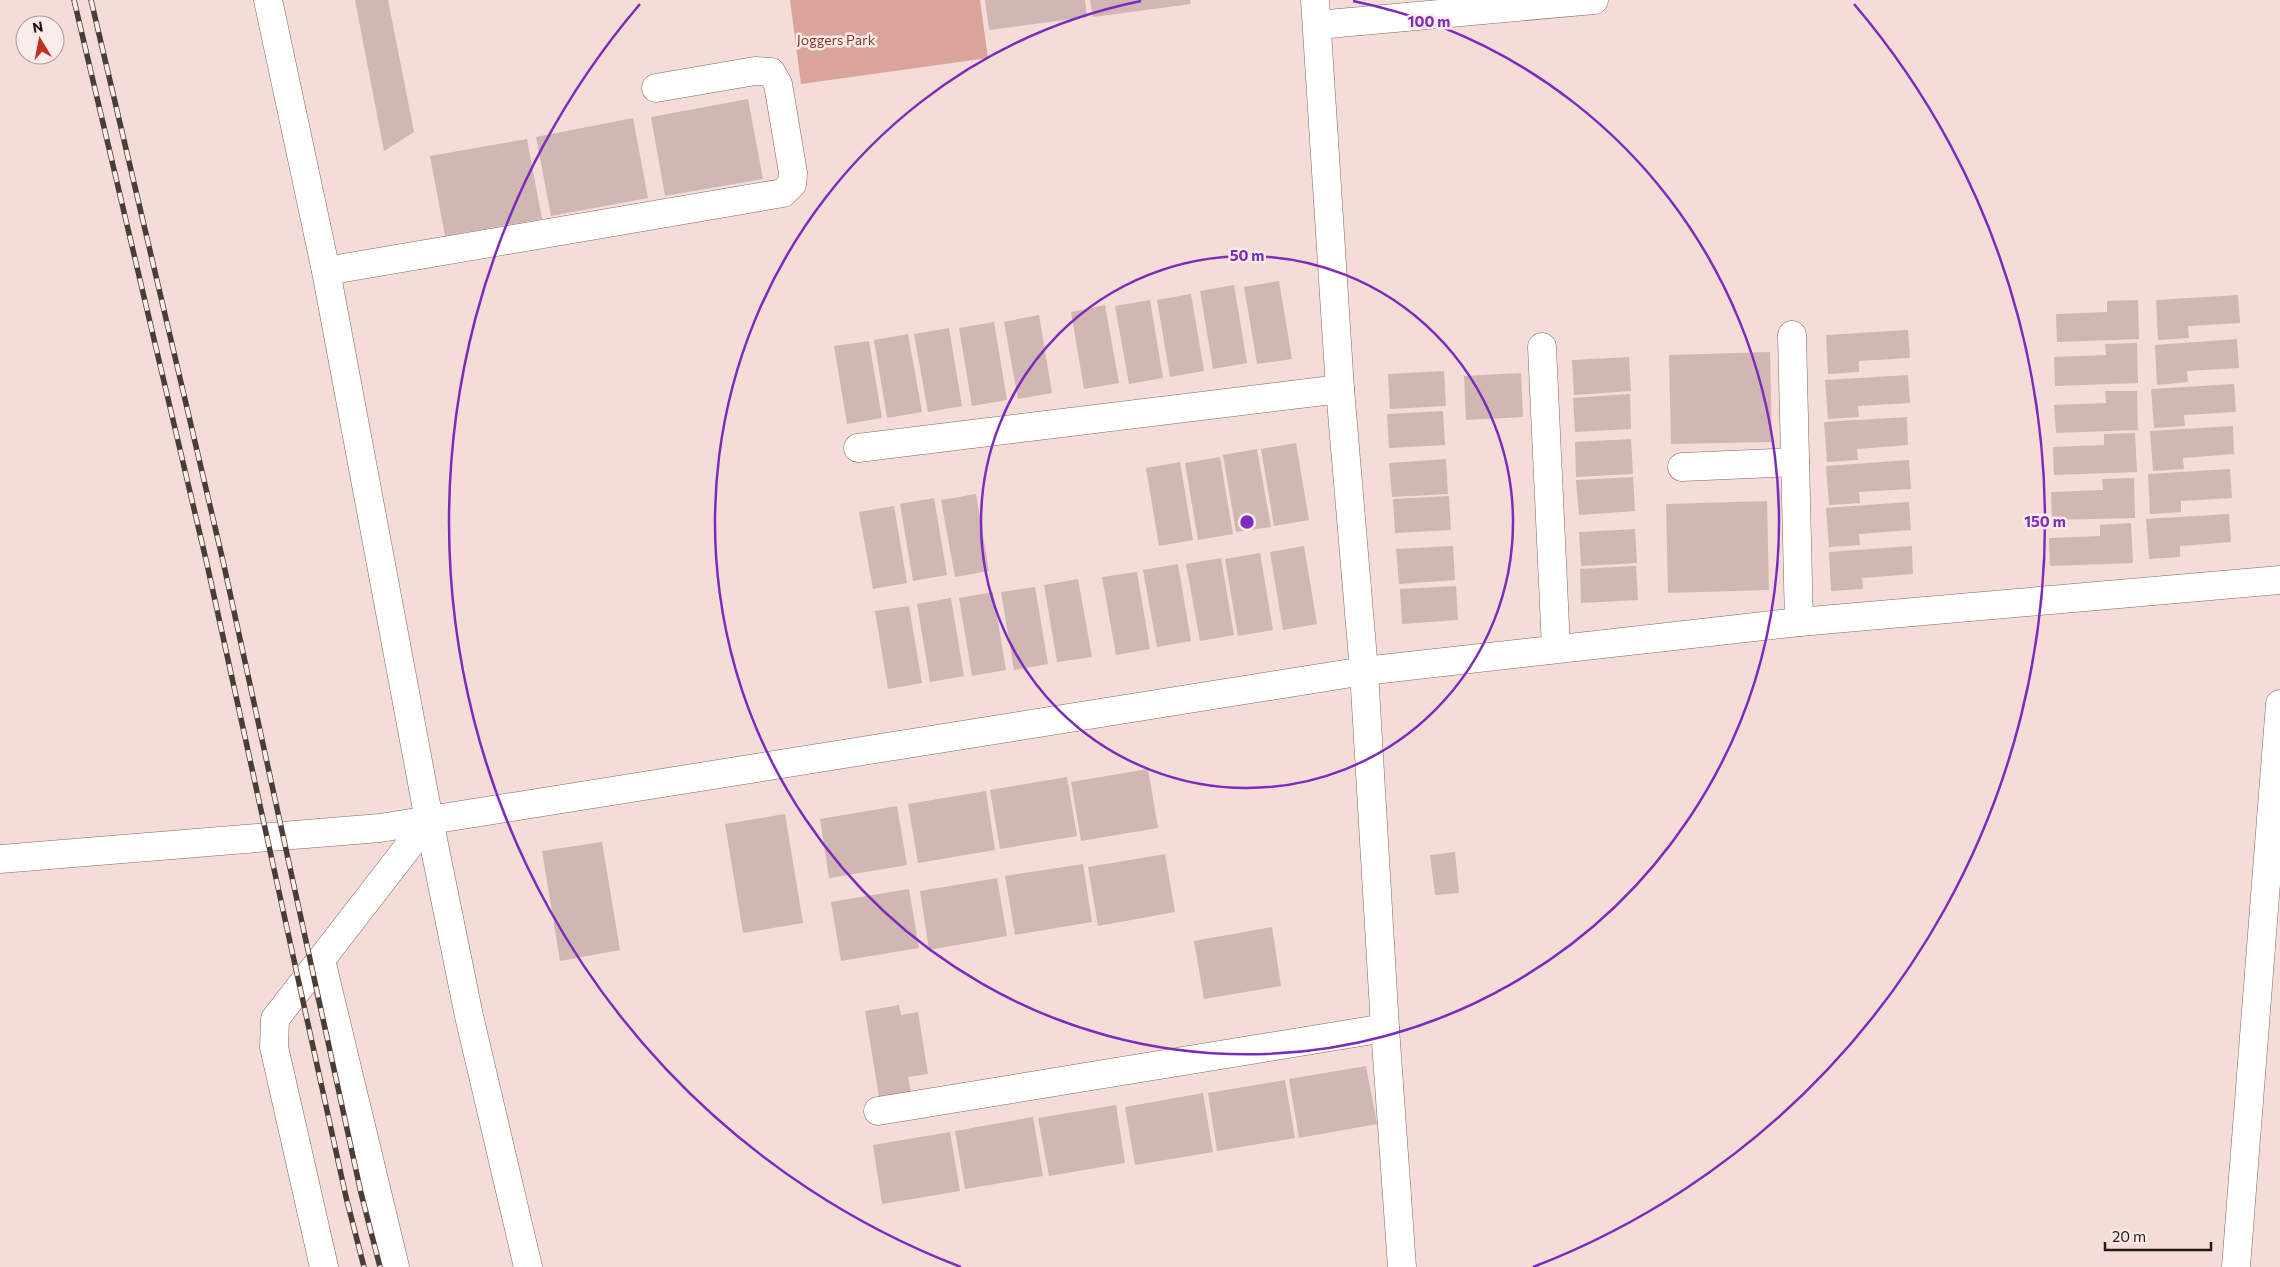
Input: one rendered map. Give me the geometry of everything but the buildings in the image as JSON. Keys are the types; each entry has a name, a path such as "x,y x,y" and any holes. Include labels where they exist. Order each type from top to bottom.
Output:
{"street":[{"path":"268,0 326,270 429,820 469,1016 528,1267"},
{"path":"1402,1267 1384,1028 1364,671 1340,389 1316,12 1594,0"},
{"path":"326,270 783,193 792,184 793,173 778,84 771,72 755,71 656,88"},
{"path":"1792,335 1799,622"},
{"path":"1542,347 1556,648"},
{"path":"858,448 1340,389"},
{"path":"1682,467 1795,462"},
{"path":"0,859 380,828 1364,671 1799,622 2280,580"},
{"path":"2236,1267 2280,704"},
{"path":"324,1267 274,1047 275,1020 429,820"},
{"path":"321,960 395,1267"},
{"path":"878,1111 1384,1028"}],"green space":[{"name":"Joggers Park","path":"790,0 980,0 988,58 801,84"}],"railway":[{"path":"74,0 207,564 346,1197 364,1267"},
{"path":"91,0 223,561 361,1193 380,1267"}]}
